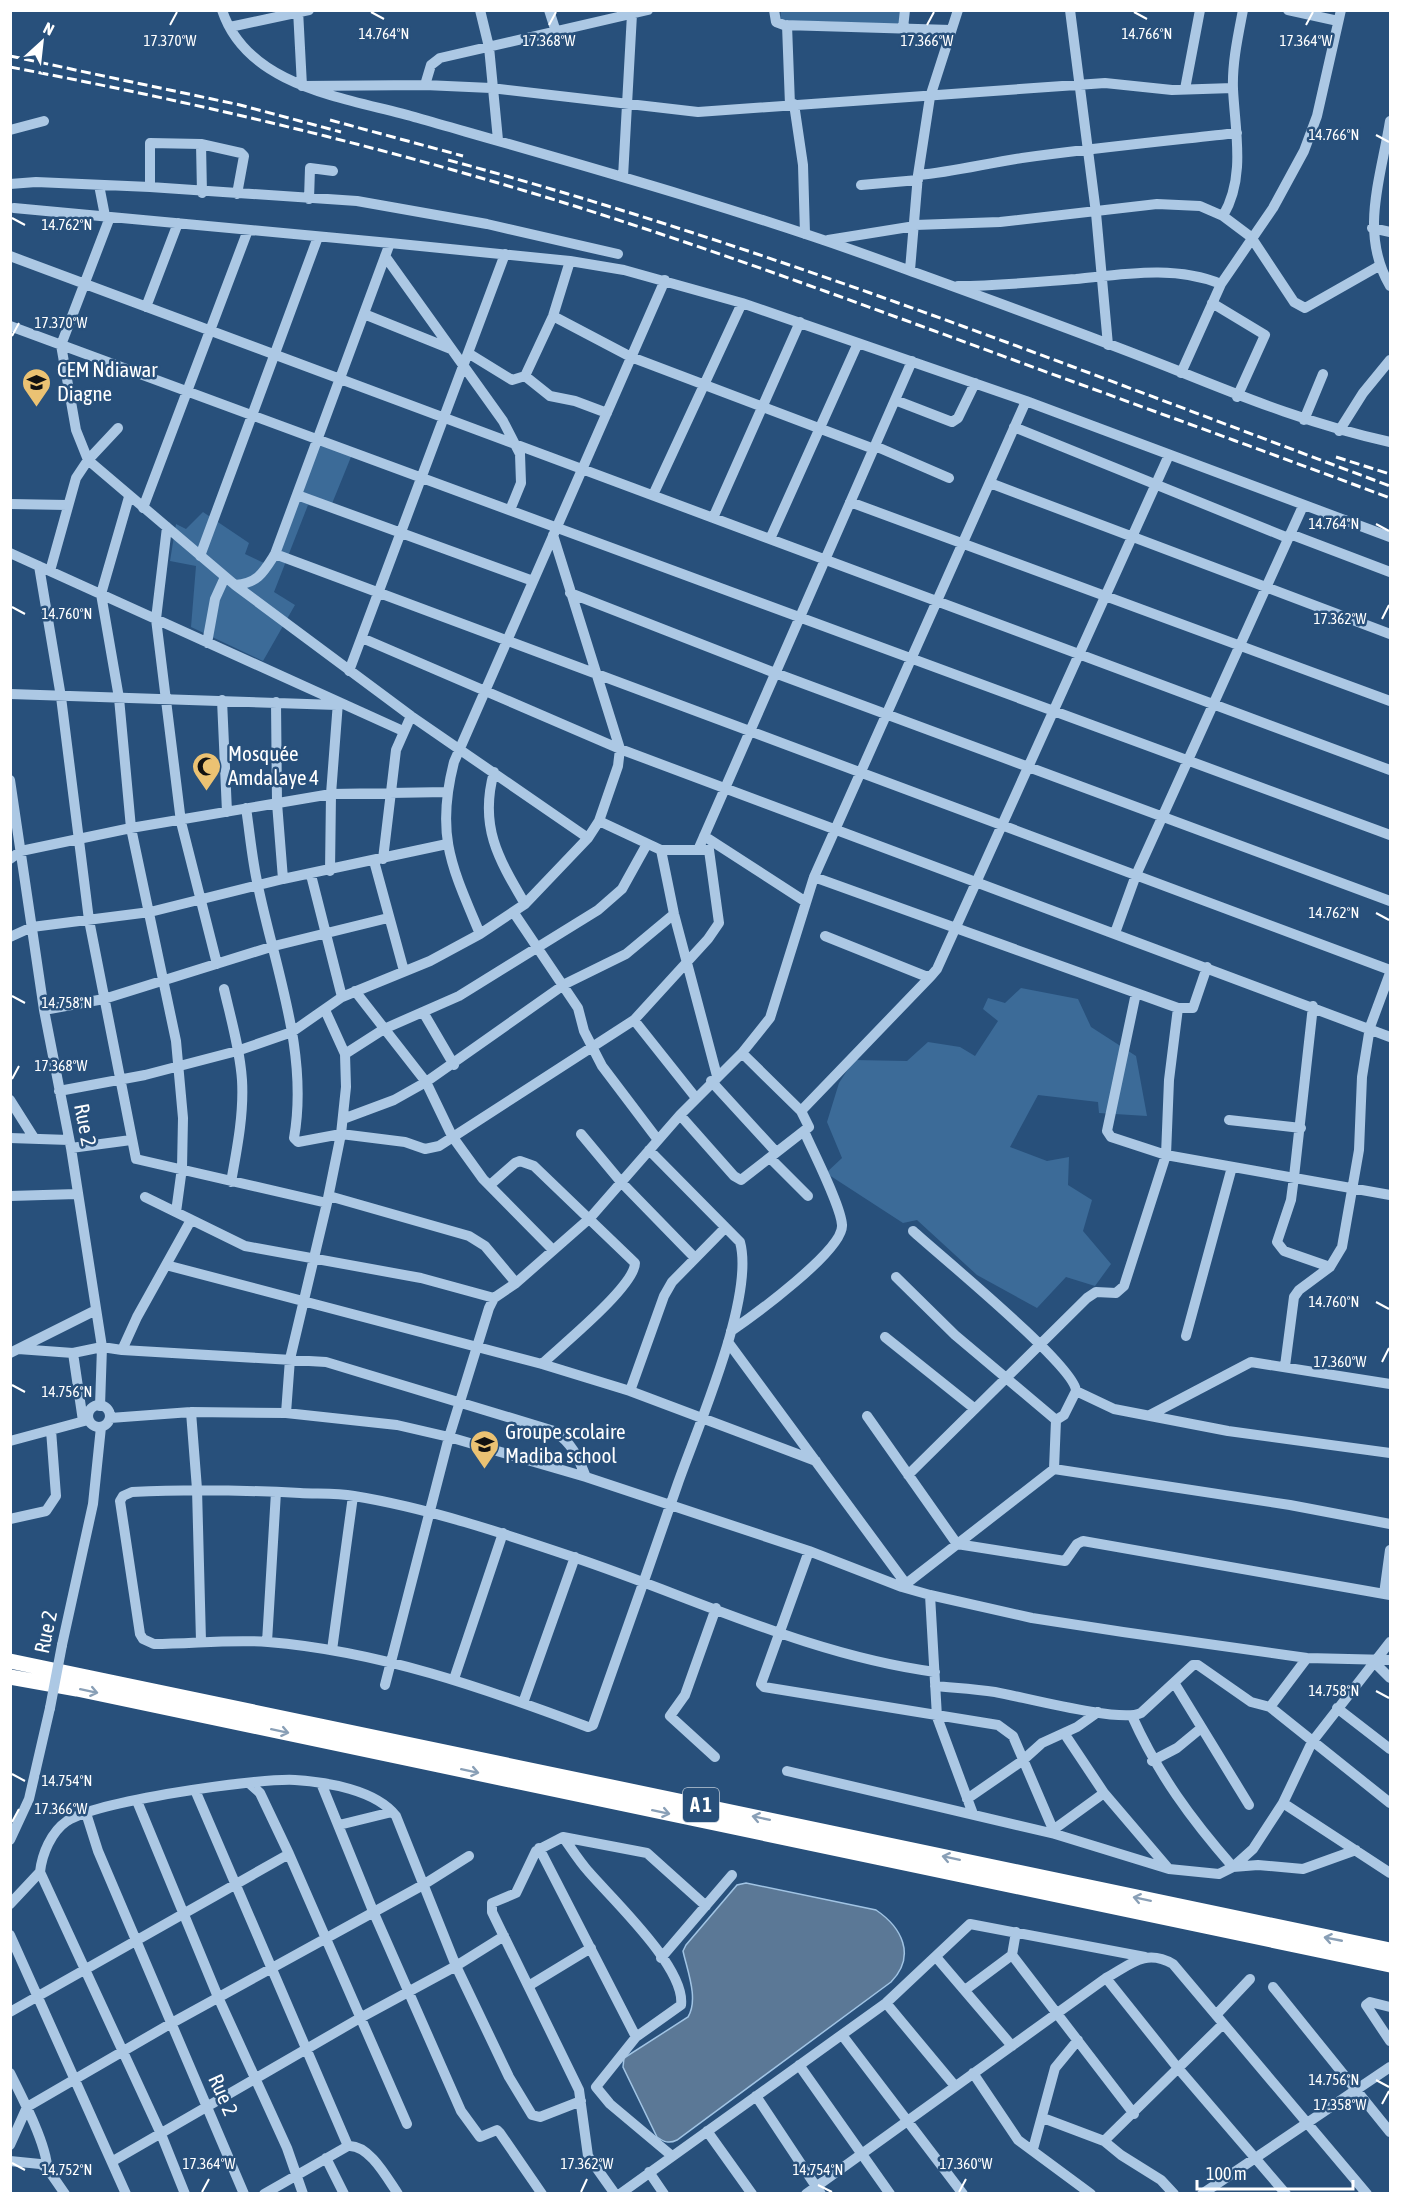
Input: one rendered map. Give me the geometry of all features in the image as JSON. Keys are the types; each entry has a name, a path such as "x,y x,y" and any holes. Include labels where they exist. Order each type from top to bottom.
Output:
{"highway":[{"name":"A 1","path":"10,1661 1390,1950"},
{"name":"A 1","path":"10,1677 88,1691 1390,1965"}],"street":[{"path":"222,10 239,42 257,60 302,86 498,140 805,234 910,270 1304,420 1339,431 1390,442"},
{"path":"480,10 489,47 491,88 498,140"},
{"path":"549,10 555,32"},
{"path":"774,10 776,22 787,25 951,30"},
{"path":"903,28 904,10"},
{"path":"910,270 918,178 930,97 958,10"},
{"path":"1070,10 1096,213 1108,345"},
{"path":"1185,90 1200,10"},
{"path":"1223,216 1233,194 1237,133 1233,88 1243,10"},
{"path":"1181,372 1221,284 1251,237 1274,208 1304,151 1317,116 1340,16 1288,10"},
{"path":"230,27 302,11 302,86"},
{"path":"425,85 429,70 435,61 646,11"},
{"path":"623,177 632,14"},
{"path":"787,25 792,105 803,165 805,234"},
{"path":"302,86 425,85 491,88 698,112 1113,83 1185,90 1233,88"},
{"path":"10,130 44,121"},
{"path":"1390,121 1372,228 1379,266 1390,286"},
{"path":"861,185 918,178 994,162 1088,148 1237,133"},
{"path":"150,187 150,143 201,144 241,153 244,156 237,194"},
{"path":"201,144 202,193"},
{"path":"309,199 310,168 333,171"},
{"path":"10,184 36,182 150,187 202,193 357,201 487,224 618,254"},
{"path":"99,185 108,217 61,345 76,430 88,460 235,585 411,716 588,838"},
{"path":"824,241 915,225 1000,222 1173,203 1200,206 1223,216 1251,237 1285,290 1294,302 1303,308 1313,306 1379,266"},
{"path":"14,208 505,254 624,270 665,280 800,322 1026,401 1390,537"},
{"path":"146,307 178,223"},
{"path":"1372,228 1390,232"},
{"path":"143,508 248,230"},
{"path":"200,555 318,237"},
{"path":"235,585 249,584 261,578 274,554 390,243"},
{"path":"349,671 505,254"},
{"path":"10,256 1390,770"},
{"path":"385,256 452,349 462,367 503,421 520,454 522,473 510,510"},
{"path":"468,353 512,380 525,376 553,316 570,261"},
{"path":"948,286 998,286 1102,276 1167,273 1196,276 1221,284"},
{"path":"480,934 456,878 447,844 447,792 459,749 665,280"},
{"path":"653,495 742,303"},
{"path":"1212,303 1265,335 1237,396"},
{"path":"364,314 452,349"},
{"path":"553,316 631,357 820,429 874,447 949,478"},
{"path":"712,518 800,322"},
{"path":"10,326 510,510 555,531 800,617 1390,835"},
{"path":"771,539 858,343"},
{"path":"1339,431 1363,393 1390,360"},
{"path":"698,850 912,362"},
{"path":"1304,420 1323,374"},
{"path":"525,376 550,396 575,401 607,413"},
{"path":"895,400 952,422 958,418 975,383"},
{"path":"385,1685 449,1437 476,1347 494,1298 516,1283 590,1218 714,1078 742,1053 770,1018 814,877 1026,401"},
{"path":"1014,427 1155,485 1390,572"},
{"path":"118,428 88,460 76,478 44,568 89,920 136,1159 182,1168 231,1182 328,1200 469,1236 485,1246 516,1283"},
{"path":"801,1111 931,976 1002,825 1169,455"},
{"path":"990,483 1390,634"},
{"path":"297,495 533,581"},
{"path":"129,497 100,594 119,698 131,828 150,912 162,983 172,1016 179,1066 182,1168 176,1212"},
{"path":"850,502 1390,701"},
{"path":"10,504 67,505"},
{"path":"1115,933 1136,875 1303,506"},
{"path":"167,527 156,619 165,698 181,822 217,964"},
{"path":"59,1091 121,1081 237,1051 292,1032 342,997 430,961 514,913 588,838 599,821 618,766 620,749 570,593 555,531"},
{"path":"10,553 403,731"},
{"path":"274,554 1136,875 1390,978 1370,1027 1362,1077 1360,1134 1342,1247 1330,1268 1299,1290 1294,1297 1285,1366"},
{"path":"207,643 215,599 225,577"},
{"path":"570,593 775,673 1390,901"},
{"path":"362,638 620,749 1370,1027 1390,1037"},
{"path":"10,694 337,703"},
{"path":"222,700 227,812"},
{"path":"276,702 277,803 283,879"},
{"path":"330,871 330,794 337,703"},
{"path":"404,971 388,918 378,860 396,750 411,716"},
{"path":"494,772 487,803 489,824 512,881 525,904"},
{"name":"Rue 2","path":"10,780 44,1010 70,1144 76,1194 102,1347 100,1406"},
{"path":"10,859 21,851 131,828 181,822 330,794 389,791 447,792"},
{"path":"246,808 258,885 274,946 292,1032 300,1099 294,1138 298,1142 341,1134 405,1142 425,1149 439,1146 634,1020 714,931 720,918 709,850 661,850 599,821"},
{"path":"704,836 806,902"},
{"path":"10,842 21,851"},
{"path":"10,937 32,927 150,912 283,879 330,871 447,844"},
{"path":"345,1054 384,1029 459,996 537,945 597,910 614,897 628,881 647,844"},
{"path":"661,850 674,914 714,1078 773,1155 808,1196"},
{"path":"311,875 342,997"},
{"path":"814,877 1178,1008 1193,1008 1207,967"},
{"path":"514,913 565,984 579,1008 591,1047 658,1140"},
{"path":"343,1119 394,1100 454,1065 565,984 626,954 674,914"},
{"path":"44,1010 104,999 162,983 274,946 388,918"},
{"path":"825,936 917,974 931,976"},
{"path":"224,989 237,1051 242,1092 237,1149 231,1182"},
{"path":"355,991 426,1082 452,1136 490,1185 553,1250"},
{"path":"1136,993 1107,1131 1111,1137 1166,1155 1390,1195"},
{"path":"1313,1006 1294,1177 1277,1246 1284,1251 1330,1268"},
{"path":"908,1475 1087,1298 1096,1292 1116,1293 1124,1286 1166,1155 1169,1080 1178,1008"},
{"path":"286,1413 290,1359 328,1200 343,1119 346,1087 345,1054 325,1010"},
{"path":"423,1012 454,1065"},
{"path":"634,1020 696,1098"},
{"path":"680,1115 737,1178 746,1178 809,1127 801,1111 742,1053"},
{"path":"10,1100 34,1138"},
{"path":"1229,1120 1301,1128"},
{"path":"730,1337 811,1268 840,1235 841,1219 804,1131"},
{"path":"581,1134 621,1182 695,1258"},
{"path":"10,1138 34,1138 70,1144 131,1140"},
{"path":"649,1149 740,1242 743,1261 742,1281 730,1337 643,1582 593,1725 588,1727 454,1679 392,1662 332,1650 267,1642 201,1641 154,1644 140,1634 120,1501 123,1496 132,1492 197,1489 276,1492 353,1496 503,1533 575,1557 643,1582 716,1608 813,1646 862,1660 935,1672"},
{"path":"490,1185 515,1163 527,1163 543,1173 635,1263 636,1267 614,1297 542,1364"},
{"path":"1186,1336 1232,1167"},
{"path":"10,1196 76,1194"},
{"path":"145,1197 245,1246 437,1281 494,1298"},
{"path":"122,1350 137,1317 191,1220"},
{"path":"630,1391 664,1296 672,1282 725,1228"},
{"path":"913,1231 1040,1345 1071,1377 1076,1391 1114,1409 1228,1431 1390,1454"},
{"path":"166,1265 302,1303 542,1364 630,1391 816,1461"},
{"path":"896,1277 955,1335 1056,1420"},
{"path":"14,1351 96,1311"},
{"path":"730,1337 904,1586"},
{"path":"885,1337 975,1409"},
{"path":"14,1351 73,1353 102,1347 326,1362 554,1431 574,1449 586,1477"},
{"path":"73,1353 86,1420 100,1427 110,1418 191,1412 286,1413 370,1421 449,1437 586,1477 809,1551 930,1595 1032,1618 1307,1658 1376,1662 1390,1660"},
{"path":"1150,1415 1251,1362 1390,1384"},
{"path":"1056,1420 1064,1415 1076,1391"},
{"path":"86,1420 90,1410 100,1406 108,1411 110,1418"},
{"path":"191,1412 197,1489 201,1641"},
{"path":"867,1416 957,1544 1065,1561 1077,1544 1083,1541 1387,1594 1390,1550"},
{"path":"10,1441 86,1420"},
{"path":"1054,1469 1056,1420"},
{"name":"Rue 2","path":"10,1840 29,1799 50,1708 93,1504 100,1427"},
{"path":"10,1520 46,1511 56,1496 51,1430"},
{"path":"904,1586 1054,1469 1290,1504 1390,1524"},
{"path":"267,1642 276,1492"},
{"path":"332,1650 353,1496"},
{"path":"454,1679 503,1533"},
{"path":"809,1551 760,1680 764,1687 937,1717 998,1725 1013,1736 1054,1832"},
{"path":"523,1703 575,1557"},
{"path":"930,1595 937,1717 973,1814"},
{"path":"715,1758 670,1716 685,1695 716,1608"},
{"path":"787,1771 1054,1832 1169,1869 1219,1874 1233,1867 1253,1849 1283,1803 1312,1742 1390,1642"},
{"path":"1270,1707 1307,1658"},
{"path":"1376,1662 1390,1678"},
{"path":"935,1686 992,1691 1098,1712 1132,1716 1141,1713 1193,1665 1198,1665 1251,1702 1270,1707 1390,1803"},
{"path":"1175,1684 1200,1730 1249,1804"},
{"path":"1337,1708 1390,1749"},
{"path":"967,1799 1022,1761 1042,1743 1064,1733 1098,1712"},
{"path":"1132,1716 1152,1761 1195,1824 1233,1867"},
{"path":"1152,1761 1177,1748 1200,1730"},
{"path":"1064,1733 1104,1793 1169,1869"},
{"path":"10,1904 40,1872 43,1856 57,1830 68,1821 86,1813 195,1790 293,1780 321,1783 381,1802 396,1816 456,1966 509,2077 532,2115 540,2117 596,2087 636,2037 681,2006 680,1989 643,1931 586,1869 563,1837"},
{"path":"249,1783 260,1792 289,1854 407,2124"},
{"path":"321,1783 373,1911 467,2121 480,2137 495,2131 500,2133 542,2193"},
{"path":"195,1790 271,1968 309,2050 348,2146"},
{"path":"1054,1832 1104,1793"},
{"path":"137,1801 218,1997 256,2079 303,2193"},
{"path":"1283,1803 1390,1873"},
{"path":"339,1825 392,1812"},
{"name":"Rue 2","path":"86,1813 98,1851 244,2193"},
{"path":"615,2193 588,2156 580,2096 530,1985 492,1912 492,1903 516,1893 536,1851 563,1837 647,1853 705,1906"},
{"path":"539,1848 636,2037"},
{"path":"1233,1867 1258,1865 1303,1869 1356,1850"},
{"path":"10,2012 289,1854"},
{"path":"10,2145 27,2107 218,1997 423,1885 469,1856"},
{"path":"40,1872 161,2134 185,2193"},
{"path":"661,1958 732,1875"},
{"path":"620,2193 886,2003 970,1924 1156,1958 1173,1964 1367,2193"},
{"path":"964,1990 1012,1955 1016,1932"},
{"path":"10,1935 126,2193"},
{"path":"113,2161 309,2050 360,2018 456,1966 504,1936"},
{"path":"530,1985 591,1948"},
{"path":"1012,1955 1134,2114"},
{"path":"936,1957 1012,2046"},
{"path":"806,2193 819,2190 863,2152 1106,1978 1145,1957"},
{"path":"1106,1978 1178,2067 1286,2193"},
{"path":"1104,2141 1134,2114 1178,2067 1220,2020 1250,1979"},
{"path":"1273,1987 1355,2092 1390,2132"},
{"path":"1390,2007 1370,2002 1365,2005 1390,2041"},
{"path":"886,2003 956,2086"},
{"path":"842,2035 963,2193"},
{"path":"1033,2149 1055,2068 1078,2040"},
{"path":"799,2065 890,2193"},
{"path":"1209,2192 1255,2157 1390,2067"},
{"path":"10,2073 27,2107 45,2157 46,2168"},
{"path":"974,2073 1007,2127 1018,2140 1091,2193"},
{"path":"596,2087 610,2104 672,2156"},
{"path":"756,2096 819,2190"},
{"path":"1043,2118 1104,2141 1121,2155 1161,2180 1174,2193"},
{"path":"707,2131 752,2193"},
{"path":"264,2193 348,2146 362,2148 398,2193"},
{"path":"327,2158 344,2193"},
{"path":"10,2161 35,2163 46,2168 65,2193"},
{"path":"649,2172 664,2193"}],"shaded area":[{"path":"781,11 902,11 901,24 780,20"},
{"path":"316,437 353,452 329,511 308,505 274,592 295,605 263,661 191,627 196,566 170,561 176,524 186,529 203,512 249,543 245,554 268,565"},
{"path":"1021,988 1078,999 1091,1027 1136,1056 1147,1116 1099,1113 1098,1102 1038,1095 1010,1147 1047,1161 1069,1157 1068,1185 1092,1200 1083,1231 1111,1264 1095,1286 1066,1277 1037,1308 977,1275 917,1220 903,1223 826,1173 842,1158 827,1122 839,1083 854,1060 907,1061 928,1042 960,1047 975,1056 998,1021 983,1009 988,998 1005,1003"},
{"path":"746,1883 876,1910 899,1933 903,1942 903,1962 891,1982 677,2140 664,2141 657,2137 623,2067 624,2058 688,2017 691,2010 692,1993 683,1951 737,1885"}],"railway":[{"path":"10,56 240,105 341,132"},
{"path":"10,67 284,126 420,161 555,200 662,234 822,290 1390,498"},
{"path":"330,120 463,156"},
{"path":"448,160 568,194 805,270 1390,486"},
{"path":"1336,457 1390,474"}],"place":[{"name":"CEM Ndiawar Diagne","path":"36,408"},
{"name":"Mosquée Amdalaye 4","path":"207,792"},
{"name":"Groupe scolaire Madiba school","path":"484,1470"}]}
